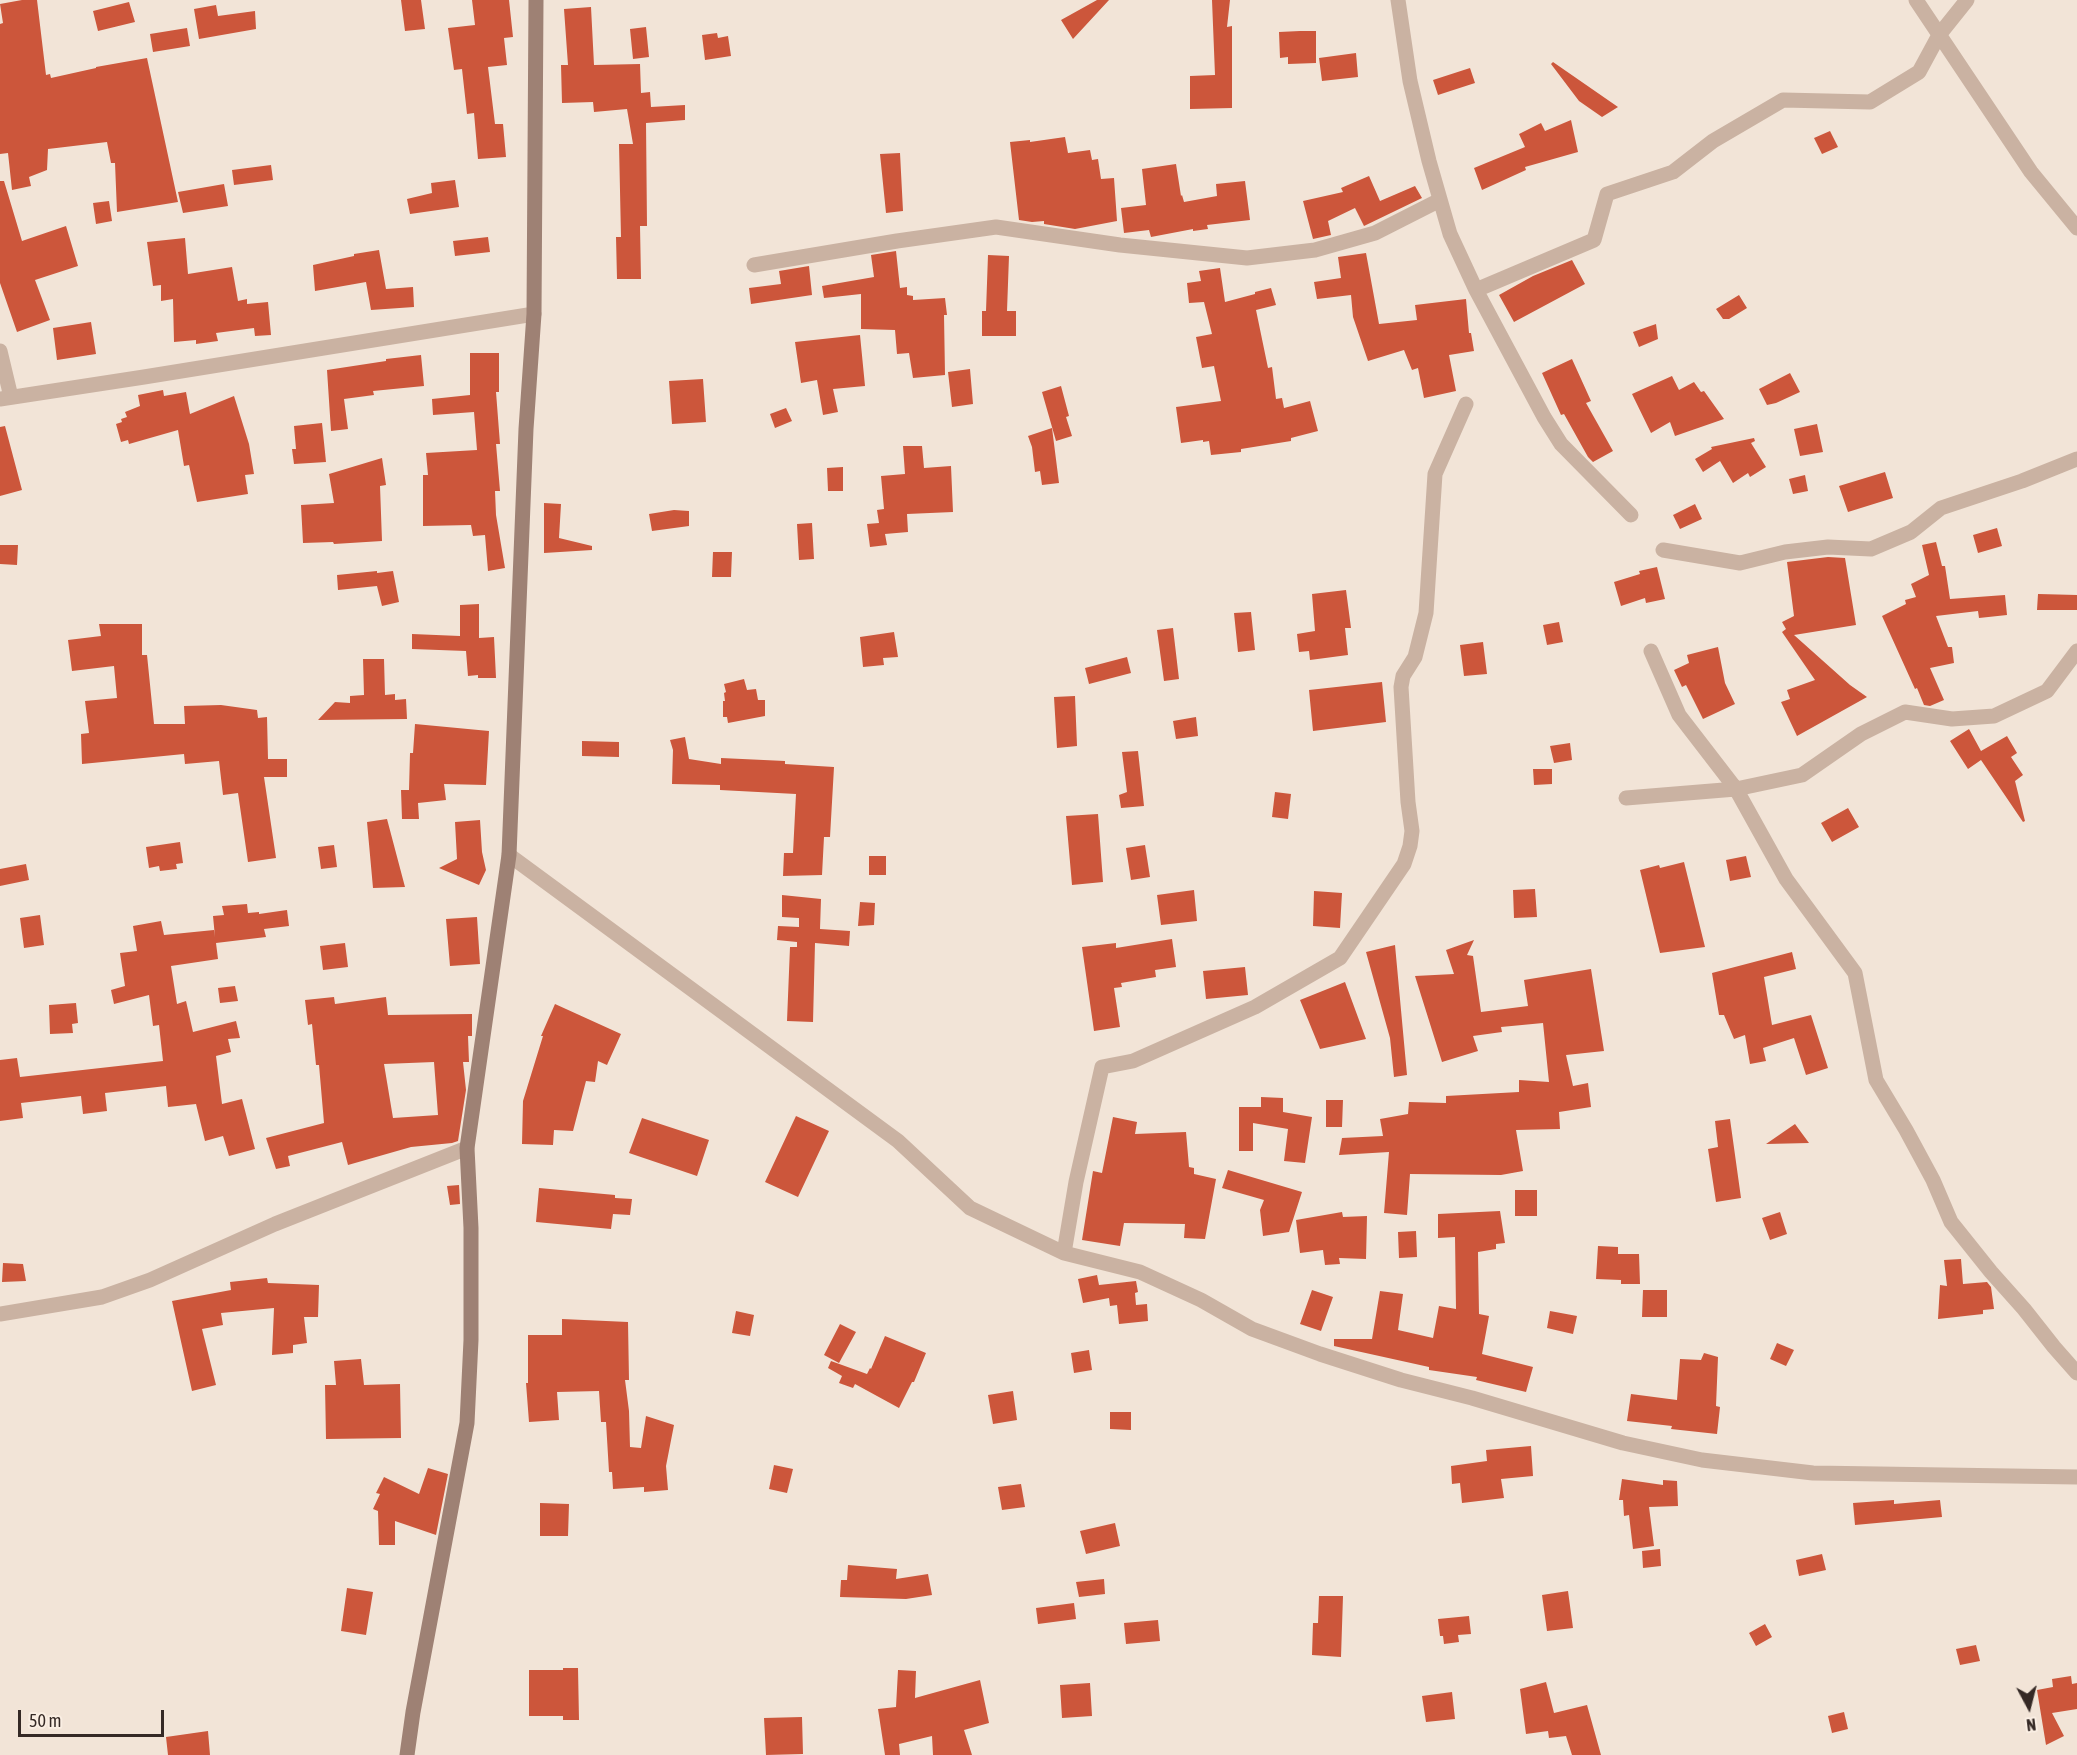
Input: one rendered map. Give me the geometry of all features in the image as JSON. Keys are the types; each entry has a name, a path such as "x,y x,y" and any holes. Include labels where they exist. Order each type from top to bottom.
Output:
{"main road":[{"path":"407,1755 467,1423 471,1340 471,1228 467,1148 509,855 526,429 534,314 536,0"}],"street":[{"path":"1398,0 1410,81 1450,234 1476,290 1544,417 1561,444 1631,515"},
{"path":"1916,0 2031,172 2077,228"},
{"path":"1476,290 1594,240 1607,194 1673,172 1713,141 1783,100 1870,102 1919,72 1940,35 1967,0"},
{"path":"754,265 996,227 1120,245 1247,258 1315,250 1375,232 1440,200"},
{"path":"0,351 6,398 534,314"},
{"path":"1064,1253 1076,1182 1102,1066 1133,1061 1244,1012 1340,958 1404,864 1412,831 1401,687 1403,676 1415,657 1426,613 1435,474 1466,404"},
{"path":"1662,550 1740,563 1785,552 1828,547 1871,549 1911,532 1941,508 2022,481 2077,459"},
{"path":"1651,651 1679,715 1736,789 1786,879 1855,974 1876,1080 1927,1170 1951,1222 2077,1373"},
{"path":"1626,798 1736,789 1802,775 1861,734 1905,712 1952,719 1994,716 2047,691 2077,651"},
{"path":"509,855 898,1141 970,1208 1064,1253 1140,1272 1201,1300 1252,1329 1401,1380 1472,1398 1623,1443 1702,1460 1813,1473 2077,1477"},
{"path":"0,1314 102,1297 150,1280 275,1224 467,1148"}],"building":[{"path":"37,0 46,75 50,74 51,78 147,58 178,202 117,212 115,163 111,163 107,142 48,149 47,170 29,177 31,186 12,190 8,153 0,154 0,24 3,23 0,4"},
{"path":"401,0 421,0 425,29 405,31"},
{"path":"472,0 509,0 513,37 504,38 507,65 488,67 495,124 503,124 506,157 478,159 474,113 467,114 462,69 454,70 448,28 475,25"},
{"path":"1097,0 1109,0 1073,39 1061,20"},
{"path":"1212,0 1230,0 1227,27 1232,26 1232,108 1190,109 1190,76 1215,75"},
{"path":"129,2 135,22 98,31 93,11"},
{"path":"216,5 218,16 255,11 256,29 199,39 194,9"},
{"path":"591,7 594,65 640,64 641,93 650,92 651,107 685,105 685,120 646,123 647,226 640,226 641,279 617,279 616,237 621,237 619,144 633,144 627,109 594,112 593,102 562,103 561,65 568,65 564,9"},
{"path":"646,27 649,57 633,59 630,29"},
{"path":"187,28 190,46 153,52 150,34"},
{"path":"1316,31 1316,63 1288,64 1288,57 1280,58 1279,32"},
{"path":"717,33 718,38 728,36 731,56 705,60 702,35"},
{"path":"1356,53 1358,77 1322,81 1319,58"},
{"path":"1553,62 1618,107 1602,117 1579,101 1551,64"},
{"path":"1470,68 1475,83 1438,95 1433,80"},
{"path":"1571,120 1578,152 1525,167 1526,170 1482,190 1474,168 1525,147 1519,134 1541,123 1545,131"},
{"path":"1830,131 1838,147 1822,154 1814,138"},
{"path":"1065,137 1068,153 1090,150 1092,160 1098,159 1101,179 1114,178 1117,221 1075,229 1044,224 1044,221 1019,220 1010,142 1030,140 1030,142"},
{"path":"900,153 903,211 886,213 880,154"},
{"path":"1176,164 1184,202 1217,196 1216,184 1245,181 1250,220 1207,225 1208,229 1193,231 1193,229 1151,237 1149,230 1124,233 1121,208 1146,205 1142,169"},
{"path":"271,165 273,180 234,185 232,170"},
{"path":"1369,176 1380,201 1415,186 1422,198 1364,226 1355,208 1328,221 1331,235 1313,239 1303,201 1343,192 1341,188"},
{"path":"455,180 459,207 410,214 407,199 432,193 431,183"},
{"path":"0,181 4,181 22,241 66,226 78,266 35,280 50,320 17,332 0,283"},
{"path":"224,184 228,206 183,213 178,192"},
{"path":"109,201 112,221 96,224 93,203"},
{"path":"488,237 490,252 455,256 453,241"},
{"path":"185,238 188,274 232,267 238,301 247,299 247,304 268,302 271,335 255,336 254,328 216,333 218,341 196,344 196,340 174,342 173,299 161,301 161,285 153,286 147,242"},
{"path":"379,250 386,289 413,287 414,307 371,310 366,282 315,291 313,265"},
{"path":"896,251 900,288 907,287 907,295 913,296 913,300 945,298 947,315 944,315 945,375 913,378 909,353 897,354 895,330 861,329 861,294 824,298 822,286 874,277 871,255"},
{"path":"1366,253 1379,324 1417,320 1415,305 1466,299 1469,333 1471,333 1474,351 1449,355 1456,391 1424,398 1418,368 1412,370 1404,350 1368,361 1353,317 1351,295 1317,299 1314,282 1341,278 1338,257"},
{"path":"988,255 1009,256 1007,311 1016,311 1016,336 982,336 982,311 986,311"},
{"path":"1572,260 1585,284 1514,322 1499,295 1533,276"},
{"path":"809,266 812,295 751,304 749,288 781,284 779,271"},
{"path":"1220,268 1225,302 1271,288 1276,305 1256,310 1268,368 1272,367 1276,399 1282,398 1284,408 1310,401 1318,431 1291,438 1291,441 1241,449 1241,452 1211,455 1209,441 1181,443 1176,407 1221,401 1214,366 1202,368 1196,337 1212,334 1204,302 1189,303 1187,283 1201,281 1199,271"},
{"path":"1739,295 1747,308 1729,319 1723,319 1716,309"},
{"path":"91,322 96,354 57,360 53,328"},
{"path":"1656,324 1658,339 1639,347 1633,332"},
{"path":"860,335 865,386 833,389 838,412 823,415 817,380 801,383 795,342"},
{"path":"470,353 499,353 499,392 496,392 500,444 496,444 500,491 495,491 496,515 505,568 488,571 485,535 473,536 471,525 423,526 423,475 428,475 426,453 477,450 474,412 433,415 432,399 470,395"},
{"path":"421,355 424,386 373,391 374,395 344,399 348,429 331,431 327,370"},
{"path":"1572,359 1591,401 1586,403 1613,451 1593,462 1564,414 1561,415 1542,373"},
{"path":"970,369 973,404 952,407 948,372"},
{"path":"1790,373 1800,392 1767,405 1759,389"},
{"path":"1672,376 1679,390 1694,382 1701,392 1704,391 1724,419 1675,436 1670,422 1651,433 1632,394"},
{"path":"703,379 706,422 672,424 669,381"},
{"path":"1061,386 1072,436 1056,441 1042,392"},
{"path":"163,390 164,396 186,392 190,414 234,396 249,444 254,474 245,475 248,494 197,502 189,465 184,466 178,430 129,444 128,440 121,442 116,424 127,417 125,412 140,406 138,395"},
{"path":"786,408 792,421 775,428 770,414"},
{"path":"322,423 326,462 294,464 292,449 296,449 294,426"},
{"path":"1817,424 1823,452 1800,456 1794,429"},
{"path":"5,426 22,490 0,496 0,427"},
{"path":"1052,428 1059,483 1042,485 1040,471 1035,472 1032,447 1028,436"},
{"path":"1754,438 1755,441 1751,443 1766,467 1750,477 1748,473 1733,483 1720,461 1703,472 1695,459 1712,449 1711,447"},
{"path":"903,446 922,446 924,468 951,466 953,512 907,514 908,532 885,534 887,545 870,547 867,524 879,523 877,510 884,509 881,476 905,474"},
{"path":"382,458 386,485 380,486 382,541 303,543 301,505 334,503 329,474"},
{"path":"843,467 843,491 828,491 827,468"},
{"path":"1885,472 1893,498 1848,512 1839,486"},
{"path":"1805,475 1808,491 1793,494 1789,479"},
{"path":"544,503 561,504 559,538 592,546 592,550 544,553"},
{"path":"1695,504 1702,519 1680,529 1673,515"},
{"path":"674,510 689,511 689,526 652,531 649,514"},
{"path":"812,523 814,559 799,560 797,524"},
{"path":"1997,528 2002,546 1978,553 1973,535"},
{"path":"1936,542 1942,566 1945,566 1950,599 2005,595 2007,615 1979,618 1978,611 1936,616 1948,647 1952,647 1954,663 1930,668 1944,700 1930,706 1924,705 1917,688 1915,689 1882,616 1906,604 1905,600 1916,597 1911,584 1929,575 1922,545"},
{"path":"0,545 18,545 17,565 0,564"},
{"path":"713,552 732,552 731,577 712,577"},
{"path":"1828,557 1845,558 1856,625 1794,635 1850,685 1867,697 1797,736 1781,702 1790,699 1787,690 1815,680 1782,632 1786,629 1782,622 1794,616 1787,562"},
{"path":"1657,567 1665,599 1646,603 1645,598 1621,606 1614,582 1640,574 1639,571"},
{"path":"377,571 377,573 393,571 399,602 382,606 377,586 338,590 337,575"},
{"path":"1346,590 1351,628 1345,628 1348,655 1310,660 1309,651 1299,652 1297,634 1315,631 1312,594"},
{"path":"2038,594 2077,595 2077,610 2037,610"},
{"path":"479,604 479,638 494,637 496,678 468,676 466,651 412,649 412,634 460,636 460,605"},
{"path":"1251,612 1255,650 1238,652 1234,613"},
{"path":"1559,622 1563,642 1547,645 1543,625"},
{"path":"99,624 142,624 142,655 147,655 154,724 185,724 184,706 221,705 257,710 258,718 267,717 268,759 287,759 287,777 264,777 276,858 248,862 238,793 223,795 219,761 185,764 184,754 82,764 81,734 89,733 85,701 117,698 114,666 72,671 68,640 101,636"},
{"path":"1173,628 1179,679 1164,681 1157,630"},
{"path":"894,632 898,657 883,658 884,665 863,667 860,637"},
{"path":"1483,642 1487,674 1464,676 1460,645"},
{"path":"1718,647 1725,683 1735,704 1703,719 1686,685 1682,687 1674,670 1689,663 1687,655"},
{"path":"1127,657 1131,673 1089,684 1085,668"},
{"path":"363,659 384,659 385,695 395,694 395,700 406,699 407,719 318,720 335,702 350,703 350,696 364,695"},
{"path":"744,679 747,690 756,689 758,700 765,700 765,716 728,723 727,717 723,717 723,701 725,701 724,693 726,692 724,684"},
{"path":"1382,682 1386,722 1313,731 1309,690"},
{"path":"1075,696 1077,746 1057,748 1054,697"},
{"path":"1196,717 1198,736 1176,739 1173,721"},
{"path":"415,724 489,731 486,785 444,784 446,800 418,803 419,819 402,819 401,790 409,790 410,753 413,753"},
{"path":"1969,729 1981,751 2007,736 2017,753 2011,757 2023,775 2015,781 2025,821 2023,822 1981,760 1968,769 1950,741"},
{"path":"685,737 689,759 721,764 721,758 785,761 785,764 834,767 830,837 824,837 822,875 783,876 784,853 793,853 796,794 720,790 720,785 672,784 673,750 670,740"},
{"path":"582,741 619,742 619,757 582,756"},
{"path":"1570,743 1572,760 1554,763 1550,746"},
{"path":"1138,751 1144,806 1121,808 1119,795 1127,792 1122,752"},
{"path":"1533,769 1552,769 1552,784 1534,785"},
{"path":"1275,792 1291,794 1288,819 1272,817"},
{"path":"1848,808 1859,827 1832,842 1821,823"},
{"path":"1098,814 1103,882 1072,885 1066,816"},
{"path":"387,819 405,887 373,888 367,822"},
{"path":"480,820 482,852 486,870 479,885 439,868 457,859 455,822"},
{"path":"180,842 183,863 176,864 177,869 160,871 159,866 149,868 146,847"},
{"path":"334,845 337,867 321,869 318,847"},
{"path":"1145,845 1150,877 1131,880 1126,848"},
{"path":"869,856 886,856 886,875 869,875"},
{"path":"1746,856 1751,877 1730,881 1726,860"},
{"path":"1684,862 1705,947 1660,953 1640,870"},
{"path":"26,864 29,880 0,886 0,869"},
{"path":"1535,889 1537,917 1514,918 1513,890"},
{"path":"1194,890 1197,921 1161,925 1157,895"},
{"path":"1314,891 1342,893 1340,928 1313,926"},
{"path":"782,895 821,899 820,929 850,931 849,946 815,943 813,1022 787,1021 790,947 797,947 797,942 777,940 778,926 799,927 799,918 782,917"},
{"path":"860,902 875,903 874,925 858,926"},
{"path":"247,904 248,913 259,912 259,914 287,910 289,926 264,929 266,937 216,943 218,959 171,966 177,1004 186,1001 193,1032 236,1021 240,1038 228,1039 231,1052 216,1056 222,1104 242,1099 255,1149 229,1156 223,1136 205,1141 196,1104 168,1107 166,1086 105,1093 107,1111 83,1114 81,1096 21,1103 23,1118 0,1121 0,1060 17,1058 20,1077 163,1061 159,1025 153,1026 149,995 114,1004 111,990 125,986 120,953 137,951 133,926 161,921 164,935 214,930 215,937 213,916 224,915 222,906"},
{"path":"40,915 44,945 24,948 20,918"},
{"path":"477,917 480,964 450,966 446,919"},
{"path":"1172,939 1176,967 1155,970 1156,977 1121,983 1122,987 1114,988 1120,1027 1094,1031 1082,947 1116,943 1116,948"},
{"path":"1474,940 1467,955 1473,956 1481,1012 1528,1006 1524,980 1591,969 1604,1051 1566,1055 1573,1086 1588,1083 1591,1107 1559,1112 1560,1129 1516,1130 1523,1171 1501,1175 1410,1174 1407,1215 1384,1213 1389,1152 1339,1155 1342,1138 1383,1136 1380,1119 1408,1114 1409,1102 1446,1103 1446,1096 1519,1092 1519,1080 1549,1082 1543,1023 1501,1027 1502,1032 1473,1036 1478,1051 1442,1062 1415,976 1454,974 1446,950"},
{"path":"345,943 348,967 323,970 320,946"},
{"path":"1395,945 1407,1075 1394,1077 1390,1038 1366,952"},
{"path":"1792,952 1796,969 1764,977 1772,1025 1811,1015 1828,1068 1806,1075 1794,1038 1763,1048 1766,1061 1750,1064 1745,1035 1734,1039 1724,1015 1719,1015 1712,973"},
{"path":"1245,967 1248,995 1206,999 1203,971"},
{"path":"1345,982 1366,1039 1320,1049 1300,1000"},
{"path":"235,986 238,1001 220,1003 218,988"},
{"path":"334,997 335,1004 386,997 388,1015 472,1014 472,1036 468,1036 469,1062 463,1062 466,1090 458,1141 411,1147 348,1165 342,1142 288,1156 290,1166 276,1169 266,1138 324,1123 319,1065 316,1065 312,1024 308,1025 305,1000","holes":["434,1062 438,1115 393,1118 384,1064"]},
{"path":"76,1003 78,1023 72,1024 73,1033 50,1034 49,1005"},
{"path":"555,1004 621,1034 607,1065 598,1061 595,1082 586,1081 573,1131 554,1130 553,1145 522,1144 523,1101 543,1036 541,1036"},
{"path":"1261,1097 1283,1098 1283,1112 1312,1117 1305,1163 1284,1161 1288,1129 1253,1123 1253,1151 1239,1151 1239,1107 1261,1107"},
{"path":"1326,1100 1343,1100 1342,1127 1326,1127"},
{"path":"796,1116 829,1131 798,1197 765,1182"},
{"path":"1113,1117 1137,1122 1135,1134 1186,1132 1189,1167 1194,1168 1194,1174 1216,1179 1205,1239 1184,1238 1185,1224 1124,1223 1120,1246 1082,1240 1093,1171 1102,1173"},
{"path":"642,1118 709,1140 697,1176 629,1153"},
{"path":"1730,1119 1741,1198 1716,1202 1708,1149 1718,1147 1715,1121"},
{"path":"1795,1124 1809,1143 1766,1144"},
{"path":"1228,1170 1302,1192 1289,1232 1263,1236 1260,1210 1264,1200 1222,1188"},
{"path":"459,1185 460,1204 450,1205 447,1186"},
{"path":"539,1188 615,1195 615,1198 632,1199 630,1215 613,1214 611,1229 536,1222"},
{"path":"1515,1190 1537,1190 1537,1216 1515,1216"},
{"path":"1500,1211 1505,1243 1496,1244 1496,1249 1478,1252 1479,1314 1489,1316 1482,1354 1533,1367 1526,1392 1476,1380 1477,1377 1429,1370 1429,1367 1334,1346 1334,1339 1372,1339 1380,1291 1403,1294 1398,1330 1433,1338 1439,1306 1456,1309 1455,1237 1438,1238 1438,1214"},
{"path":"1342,1212 1343,1217 1367,1216 1366,1259 1339,1258 1340,1264 1325,1265 1323,1250 1300,1253 1296,1220"},
{"path":"1780,1212 1787,1234 1770,1240 1762,1218"},
{"path":"1416,1231 1417,1257 1399,1258 1398,1232"},
{"path":"1598,1246 1618,1247 1618,1254 1639,1254 1640,1284 1621,1284 1621,1280 1596,1279"},
{"path":"1961,1259 1963,1284 1987,1282 1991,1287 1994,1309 1983,1310 1983,1314 1938,1319 1940,1285 1947,1286 1944,1260"},
{"path":"3,1263 23,1264 26,1281 2,1282"},
{"path":"1097,1275 1099,1285 1136,1281 1138,1292 1135,1293 1136,1305 1147,1304 1148,1321 1119,1324 1117,1305 1110,1306 1109,1298 1083,1303 1078,1279"},
{"path":"267,1278 268,1283 319,1285 318,1317 304,1317 307,1343 293,1345 293,1353 272,1355 274,1308 221,1313 223,1325 202,1329 216,1385 192,1391 172,1301 231,1290 230,1282"},
{"path":"1312,1290 1333,1297 1321,1331 1300,1324"},
{"path":"1643,1290 1667,1290 1667,1317 1642,1317"},
{"path":"736,1311 754,1315 750,1336 732,1333"},
{"path":"1550,1311 1577,1316 1573,1334 1547,1328"},
{"path":"562,1319 628,1322 629,1380 625,1380 630,1447 641,1448 646,1416 674,1425 666,1466 668,1490 644,1492 644,1487 613,1489 612,1472 609,1472 606,1422 601,1422 599,1391 557,1392 559,1420 529,1422 526,1383 528,1383 528,1335 562,1335"},
{"path":"840,1324 856,1332 839,1363 824,1355"},
{"path":"885,1336 926,1353 914,1382 899,1408 855,1384 853,1388 839,1383 842,1376 828,1368 831,1361 867,1374"},
{"path":"1777,1343 1794,1350 1786,1366 1770,1359"},
{"path":"1089,1350 1092,1370 1074,1373 1071,1353"},
{"path":"1704,1353 1718,1357 1716,1406 1720,1407 1717,1434 1627,1421 1631,1394 1677,1400 1680,1359 1701,1360"},
{"path":"361,1359 364,1385 400,1384 401,1438 326,1439 325,1385 336,1385 334,1361"},
{"path":"1013,1391 1017,1420 993,1424 988,1395"},
{"path":"1110,1412 1131,1412 1131,1430 1110,1429"},
{"path":"1531,1446 1533,1476 1501,1479 1504,1498 1462,1503 1460,1483 1452,1484 1451,1466 1487,1461 1486,1450"},
{"path":"774,1465 793,1469 787,1493 769,1489"},
{"path":"428,1468 448,1474 436,1535 395,1521 395,1545 379,1545 378,1511 373,1509 380,1494 376,1493 384,1477 419,1494"},
{"path":"1622,1479 1663,1485 1663,1480 1677,1481 1678,1506 1649,1507 1654,1546 1633,1549 1629,1515 1624,1516 1623,1500 1619,1500"},
{"path":"1021,1484 1025,1507 1002,1510 998,1487"},
{"path":"1894,1500 1894,1504 1940,1500 1942,1517 1855,1525 1853,1503"},
{"path":"540,1503 569,1504 568,1536 540,1536"},
{"path":"1115,1523 1120,1546 1086,1554 1080,1531"},
{"path":"1660,1549 1661,1566 1643,1568 1642,1551"},
{"path":"1822,1554 1826,1570 1799,1576 1796,1560"},
{"path":"848,1565 897,1569 896,1579 928,1574 932,1595 906,1599 840,1597 841,1580 847,1580"},
{"path":"1104,1579 1105,1594 1079,1597 1076,1582"},
{"path":"347,1588 373,1592 366,1635 341,1631"},
{"path":"1568,1591 1573,1628 1547,1631 1542,1595"},
{"path":"1319,1596 1343,1596 1341,1657 1312,1655 1313,1623 1318,1623"},
{"path":"1074,1603 1076,1619 1038,1624 1036,1608"},
{"path":"1469,1616 1471,1634 1458,1635 1459,1642 1444,1644 1443,1636 1440,1636 1438,1619"},
{"path":"1158,1620 1160,1641 1126,1644 1124,1623"},
{"path":"1765,1624 1772,1637 1756,1646 1749,1633"},
{"path":"1976,1645 1980,1661 1960,1665 1956,1649"},
{"path":"563,1668 578,1668 579,1720 563,1720 563,1716 529,1716 529,1670 563,1670"},
{"path":"898,1670 916,1671 915,1698 980,1680 989,1723 964,1730 972,1755 933,1755 932,1736 899,1744 900,1755 885,1755 878,1709 896,1707"},
{"path":"2071,1676 2072,1684 2077,1683 2077,1709 2052,1713 2064,1736 2046,1745 2037,1690 2053,1687 2052,1679"},
{"path":"1546,1682 1554,1713 1587,1705 1601,1755 1572,1755 1566,1736 1549,1738 1548,1731 1526,1734 1520,1689"},
{"path":"1090,1683 1092,1716 1062,1718 1060,1685"},
{"path":"1452,1692 1455,1719 1426,1722 1422,1696"},
{"path":"1844,1712 1848,1729 1832,1733 1828,1716"},
{"path":"802,1717 803,1754 766,1755 764,1718"},
{"path":"208,1731 210,1755 168,1755 166,1737"}]}
